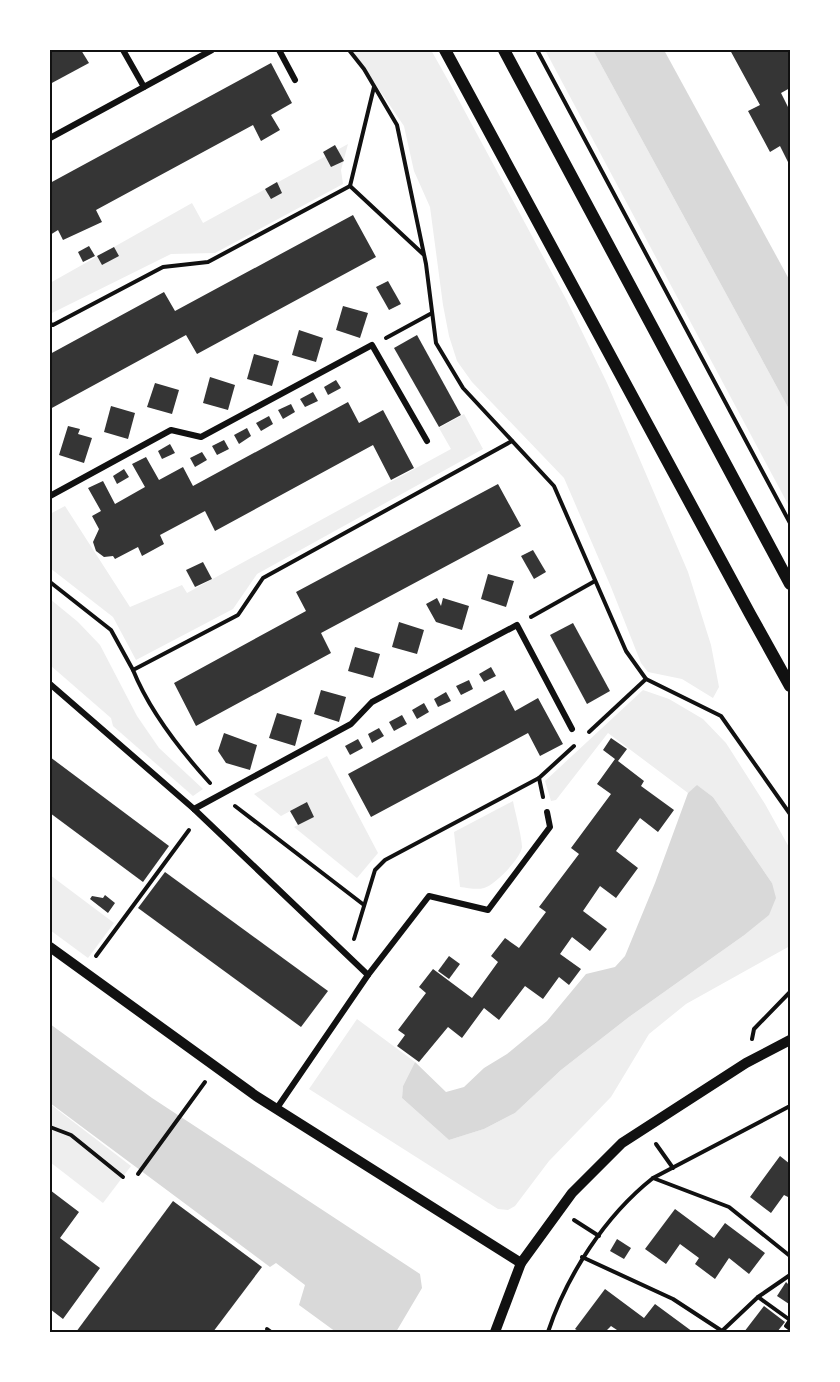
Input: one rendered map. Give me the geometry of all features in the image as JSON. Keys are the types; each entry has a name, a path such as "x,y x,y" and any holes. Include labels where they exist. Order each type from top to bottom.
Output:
{"main road":[{"path":"444,50 790,686"},
{"path":"504,50 790,584"}],"street":[{"path":"123,50 144,87"},
{"path":"50,138 212,50"},
{"path":"279,50 295,80"},
{"path":"50,496 171,430 201,437 372,345 427,441"},
{"path":"194,809 351,724 372,702 517,625 572,729"},
{"path":"50,684 200,814 368,975"},
{"path":"277,1108 368,975 429,896 488,909 550,827 547,812"},
{"path":"50,947 215,1067 521,1263"},
{"path":"495,1332 521,1263 572,1193 622,1143 746,1063 790,1040"}],"path":[{"path":"349,50 397,125 424,254 436,343 464,388 554,486 626,651 646,679 721,716 790,814"},
{"path":"537,50 790,523"},
{"path":"51,325 164,267 208,262 350,186 374,87"},
{"path":"350,186 424,254"},
{"path":"372,345 432,313"},
{"path":"133,670 238,615 263,578 512,441"},
{"path":"517,625 595,581"},
{"path":"50,582 111,630 139,685 185,755 219,794 364,905"},
{"path":"348,956 375,870 385,860 539,778"},
{"path":"84,972 200,814"},
{"path":"746,1063 754,1029 790,992"},
{"path":"138,1174 215,1067"},
{"path":"548,1332 582,1257 635,1192 653,1178 790,1106"},
{"path":"50,1127 71,1135 123,1176"},
{"path":"644,1128 673,1168"},
{"path":"653,1178 729,1207 790,1256"},
{"path":"560,1210 599,1236"},
{"path":"582,1257 673,1299 722,1331 758,1297 790,1275"},
{"path":"758,1297 790,1320 786,1326 790,1329"}],"shaded area":[{"path":"352,50 431,50 449,82 567,301 607,383 688,572 711,645 719,687 713,698 682,679 648,672 641,663 564,478 472,382 457,361 443,305 430,207 414,171 404,126"},
{"path":"545,50 593,50 790,411 790,508"},
{"path":"593,50 664,50 790,281 790,411"},
{"path":"348,144 341,170 343,184 215,253 171,254 50,314 50,283 192,203 203,223"},
{"path":"464,414 483,449 257,574 233,609 136,660 113,617 50,568 50,514 65,506 130,607 182,585 187,593 451,449 439,428"},
{"path":"50,599 78,622 100,645 137,716 159,748 203,789 193,796 113,726 111,718 50,665"},
{"path":"643,690 669,699 703,719 726,743 765,804 790,849 790,946 686,1004 649,1034 611,1097 549,1161 515,1206 508,1210 498,1209 309,1089 357,1019 415,1062 403,1086 402,1098 449,1140 484,1129 515,1113 561,1070 629,1017 743,936 772,883 713,797 698,786 688,793 608,733 556,800 551,801 545,781"},
{"path":"327,756 378,853 357,878 294,827 314,817 307,802 281,816 254,794"},
{"path":"697,785 713,797 772,883 776,898 769,915 629,1017 561,1070 515,1113 484,1129 449,1140 402,1098 403,1086 415,1062 446,1092 464,1087 484,1068 507,1054 547,1021 586,974 615,967 625,956 688,793"},
{"path":"513,801 522,843 521,852 501,877 489,886 478,889 460,887 454,832"},
{"path":"50,875 114,923 88,958 50,930"},
{"path":"50,1024 152,1098 420,1274 422,1288 396,1332 336,1332 299,1305 305,1285 276,1263 270,1267 50,1103"},
{"path":"50,1104 131,1166 103,1203 50,1162"}],"building":[{"path":"50,50 81,50 89,63 50,84"},
{"path":"730,50 790,50 790,88 781,93 790,111 790,166 780,146 770,152 748,111 760,105"},
{"path":"271,63 292,103 271,115 280,130 261,141 253,125 96,210 102,222 63,240 58,230 50,235 50,183"},
{"path":"335,145 344,161 331,167 323,152"},
{"path":"277,182 282,193 271,199 265,189"},
{"path":"353,215 376,257 197,354 186,335 50,409 50,354 164,292 175,311"},
{"path":"89,246 95,256 83,262 78,252"},
{"path":"114,247 119,256 102,265 97,256"},
{"path":"388,281 401,304 389,310 376,287"},
{"path":"343,306 368,313 360,338 336,330"},
{"path":"299,330 323,338 316,362 292,355"},
{"path":"417,335 461,415 439,427 394,348"},
{"path":"254,354 279,361 272,386 247,379"},
{"path":"210,377 235,385 228,410 203,403"},
{"path":"336,380 341,388 328,395 324,387"},
{"path":"155,383 179,390 172,414 147,407"},
{"path":"313,392 318,401 305,407 300,399"},
{"path":"348,402 359,423 383,410 414,468 391,480 373,445 215,531 205,511 160,535 164,544 142,556 138,547 115,559 113,556 104,557 96,551 93,542 99,529 92,516 101,511 88,488 103,481 115,504 145,487 132,464 146,457 159,480 183,467 193,486"},
{"path":"291,404 295,412 283,419 278,410"},
{"path":"111,406 135,413 128,439 104,432"},
{"path":"269,416 273,424 261,431 256,423"},
{"path":"68,426 80,429 78,434 92,438 84,463 59,455"},
{"path":"247,428 251,436 239,444 234,435"},
{"path":"224,440 229,449 217,455 212,446"},
{"path":"170,444 175,453 162,459 158,451"},
{"path":"202,452 207,460 195,467 190,458"},
{"path":"124,469 129,477 117,484 113,476"},
{"path":"498,484 521,526 321,633 331,653 196,726 174,683 306,611 296,592"},
{"path":"533,550 546,572 534,579 521,556"},
{"path":"203,562 212,579 195,587 186,570"},
{"path":"488,574 514,581 506,607 481,599"},
{"path":"437,598 441,606 443,598 469,606 462,630 436,622 426,604"},
{"path":"399,622 424,630 417,654 392,647"},
{"path":"573,623 610,691 587,704 550,635"},
{"path":"355,647 380,654 373,678 348,671"},
{"path":"491,667 496,676 484,682 479,674"},
{"path":"469,680 473,689 461,695 456,686"},
{"path":"321,690 346,697 339,722 314,714"},
{"path":"504,690 515,711 538,698 563,744 540,756 528,733 371,817 348,774"},
{"path":"446,692 451,701 438,707 434,699"},
{"path":"424,703 429,712 417,719 412,710"},
{"path":"277,713 302,720 295,746 269,738"},
{"path":"402,715 407,724 394,731 389,722"},
{"path":"379,728 384,736 372,743 368,734"},
{"path":"224,733 257,745 250,770 226,763 218,751"},
{"path":"611,738 627,749 618,761 644,781 641,786 674,810 658,832 640,818 616,851 638,868 616,898 600,886 583,911 607,929 590,951 572,937 560,954 581,969 569,985 559,977 543,999 525,986 499,1020 484,1008 462,1038 448,1027 419,1062 397,1046 405,1035 398,1030 426,993 419,987 433,969 472,998 498,962 491,956 505,938 519,948 546,912 539,907 579,854 571,848 611,794 597,784 615,759 603,750"},
{"path":"358,739 363,748 350,755 345,746"},
{"path":"50,757 169,846 143,882 50,813"},
{"path":"307,802 314,817 298,825 290,811"},
{"path":"165,872 328,991 301,1027 138,908"},
{"path":"105,895 115,903 108,913 90,899 92,896 103,898"},
{"path":"449,956 460,964 449,979 438,971"},
{"path":"780,1156 790,1164 790,1198 784,1195 771,1213 750,1197"},
{"path":"50,1190 79,1212 60,1238 100,1268 63,1319 50,1309"},
{"path":"173,1201 262,1267 213,1332 76,1332"},
{"path":"675,1209 714,1238 725,1223 765,1253 749,1274 729,1258 715,1279 695,1264 699,1258 680,1244 666,1264 645,1249"},
{"path":"617,1239 631,1248 624,1259 610,1251"},
{"path":"786,1282 790,1286 789,1304 777,1296"},
{"path":"605,1289 644,1318 655,1304 693,1332 620,1332 611,1326 605,1332 580,1332 575,1329"},
{"path":"764,1306 785,1322 777,1332 744,1332"}]}
